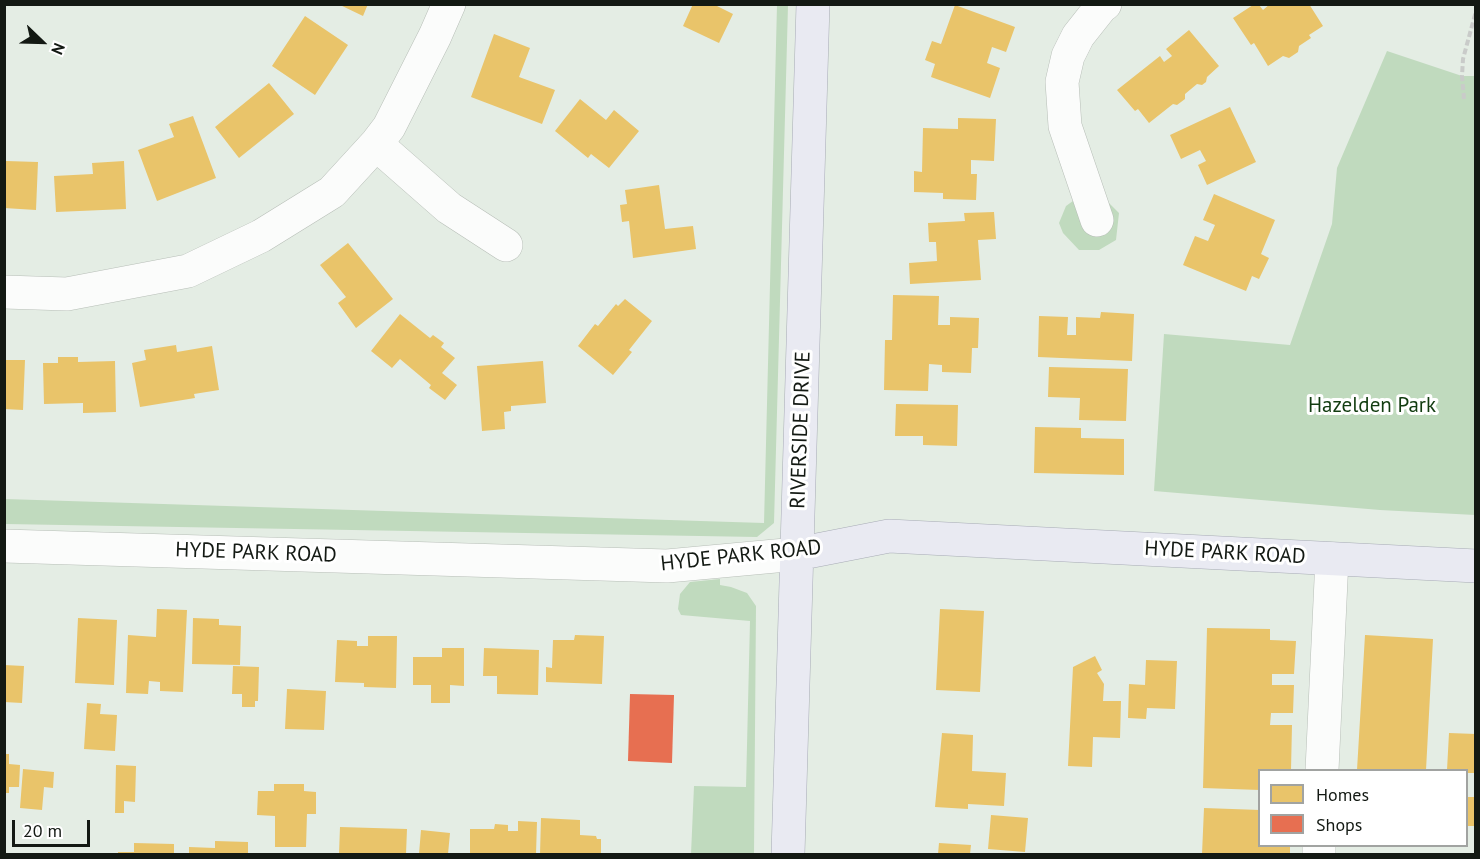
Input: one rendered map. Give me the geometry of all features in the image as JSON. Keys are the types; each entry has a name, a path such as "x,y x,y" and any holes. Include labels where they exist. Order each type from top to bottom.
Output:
{"main road":[{"name":"RIVERSIDE DRIVE","path":"788,855 813,4"},
{"name":"HYDE PARK ROAD","path":"797,554 889,536 1476,566"}],"street":[{"path":"4,292 67,294 188,271 261,236 332,192 389,127 435,36 448,4"},
{"path":"1097,220 1065,126 1062,82 1068,56 1078,36 1105,4"},
{"path":"376,144 449,208 506,244"},
{"name":"HYDE PARK ROAD","path":"4,546 667,566 797,554"},
{"path":"1322,769 1332,559"}],"path":[{"path":"1464,99 1463,59 1476,11"}],"green space":[{"path":"777,5 788,5 774,523 757,537 5,524 5,499 764,523"},
{"name":"Hazelden Park","path":"1387,51 1462,76 1475,76 1475,515 1380,510 1154,491 1164,334 1290,345 1332,224 1337,168"},
{"path":"1084,193 1105,199 1119,213 1116,240 1099,250 1079,250 1063,233 1059,223 1066,206"},
{"path":"720,579 720,585 747,593 756,606 754,854 691,854 694,786 746,787 750,621 681,615 678,609 680,594 690,582"}],"building: Homes":[{"path":"338,4 368,4 363,16"},
{"path":"693,4 713,4 733,14 719,43 683,26"},
{"path":"1270,4 1309,4 1323,26 1309,35 1311,38 1299,46 1298,52 1289,58 1283,56 1268,66 1254,43 1251,45 1233,18 1253,5 1259,5 1263,10"},
{"path":"955,5 1015,27 1006,52 992,47 987,63 1000,68 990,98 931,77 935,64 925,60 932,41 941,44"},
{"path":"305,16 348,45 315,95 272,66"},
{"path":"1189,30 1219,66 1207,77 1206,82 1202,85 1197,84 1185,94 1185,99 1177,105 1173,104 1149,123 1138,109 1135,111 1117,90 1160,56 1164,62 1172,56 1166,49"},
{"path":"494,34 530,48 519,77 555,90 542,124 471,97"},
{"path":"269,83 294,114 239,158 215,127"},
{"path":"580,99 606,120 614,110 639,131 609,168 591,154 588,158 555,131"},
{"path":"1230,107 1256,162 1207,185 1198,165 1206,161 1200,150 1181,159 1170,135"},
{"path":"193,116 216,178 157,201 138,150 174,137 169,124"},
{"path":"958,118 996,119 994,161 971,160 971,174 977,174 976,200 943,199 943,193 914,192 914,171 922,172 923,128 958,129"},
{"path":"6,161 38,162 36,210 4,208"},
{"path":"124,161 126,209 56,212 54,176 93,174 92,163"},
{"path":"659,185 665,229 693,226 696,249 633,258 629,221 622,222 620,205 627,204 625,190"},
{"path":"1214,194 1275,220 1261,254 1269,258 1259,279 1252,276 1246,291 1183,265 1195,236 1208,241 1215,225 1203,220"},
{"path":"994,212 996,239 978,240 981,280 910,284 909,263 937,261 936,242 929,242 928,223 965,221 964,213"},
{"path":"348,243 393,299 356,328 338,303 346,297 320,265"},
{"path":"893,295 939,296 938,325 950,325 950,317 979,318 978,348 972,348 971,373 942,372 942,365 929,364 928,391 884,390 885,340 892,340"},
{"path":"625,299 652,321 629,350 632,352 613,375 578,346 595,324 598,326 616,304 618,306"},
{"path":"1101,312 1134,314 1132,361 1038,357 1039,316 1068,317 1067,335 1076,335 1076,317 1100,318"},
{"path":"400,314 430,338 433,335 444,343 441,347 455,358 442,373 457,385 445,400 429,388 431,385 400,359 392,368 371,351"},
{"path":"176,345 177,352 212,346 219,390 194,394 195,398 140,407 132,363 146,360 144,350"},
{"path":"58,357 78,357 78,362 115,361 116,412 83,413 83,403 44,404 43,363 58,363"},
{"path":"4,360 25,360 23,410 4,409"},
{"path":"543,361 546,403 511,406 511,411 504,412 505,429 482,431 477,366"},
{"path":"1049,367 1128,369 1126,421 1079,420 1080,398 1048,397"},
{"path":"896,404 958,405 957,446 923,445 923,436 895,436"},
{"path":"1035,427 1081,428 1081,438 1124,439 1124,475 1034,473"},
{"path":"157,609 187,610 183,692 160,691 160,682 149,681 148,694 126,693 128,635 156,637"},
{"path":"940,609 984,611 980,692 936,690"},
{"path":"78,618 117,620 114,685 75,683"},
{"path":"193,618 219,619 219,625 241,626 240,665 192,664"},
{"path":"1207,628 1270,629 1270,640 1296,641 1294,674 1272,674 1272,685 1294,685 1293,713 1271,713 1270,725 1292,725 1291,769 1258,769 1258,790 1203,788"},
{"path":"575,635 604,636 602,684 546,682 546,667 552,668 553,640 574,640"},
{"path":"1365,635 1433,639 1426,769 1357,769"},
{"path":"368,636 397,636 396,688 364,687 364,683 335,682 337,640 357,641 357,646 368,646"},
{"path":"442,648 464,648 464,686 450,685 450,703 431,703 431,685 413,685 413,657 442,657"},
{"path":"484,648 539,650 538,695 497,694 497,676 483,676"},
{"path":"1095,656 1102,670 1097,673 1104,684 1103,701 1121,701 1120,738 1093,737 1092,767 1068,766 1073,667"},
{"path":"1146,660 1177,661 1175,709 1147,708 1146,719 1128,718 1129,684 1145,685"},
{"path":"4,665 24,666 22,703 4,702"},
{"path":"233,666 259,667 258,701 255,701 255,707 242,707 242,694 232,694"},
{"path":"287,689 326,691 324,730 285,729"},
{"path":"87,703 101,704 100,714 117,715 115,751 84,749"},
{"path":"942,733 973,735 972,771 1006,773 1004,806 968,804 968,809 935,807"},
{"path":"1449,733 1476,734 1476,773 1468,773 1468,769 1447,769"},
{"path":"4,754 9,754 9,764 20,765 19,787 9,787 9,793 4,793"},
{"path":"116,765 136,766 135,802 124,801 124,813 115,813"},
{"path":"23,769 54,772 53,788 44,787 42,810 20,808"},
{"path":"274,784 304,784 304,791 316,792 316,814 307,814 306,847 275,847 275,816 257,815 258,791 274,791"},
{"path":"1468,797 1476,797 1476,826 1468,826"},
{"path":"1204,808 1258,810 1258,847 1290,847 1290,854 1202,854"},
{"path":"991,815 1028,818 1025,852 988,849"},
{"path":"541,818 580,820 580,835 596,836 597,839 601,839 601,853 540,854"},
{"path":"518,821 537,822 536,854 470,854 470,829 494,829 495,824 508,825 508,831 518,831"},
{"path":"340,827 407,829 406,854 339,854"},
{"path":"421,830 450,833 448,854 419,854"},
{"path":"215,841 248,842 248,854 189,854 189,847 215,848"},
{"path":"134,843 174,844 174,854 118,854 118,852 134,852"},
{"path":"939,843 971,845 970,854 938,854"}],"building: Shops":[{"path":"630,694 674,695 672,763 628,761"}]}
